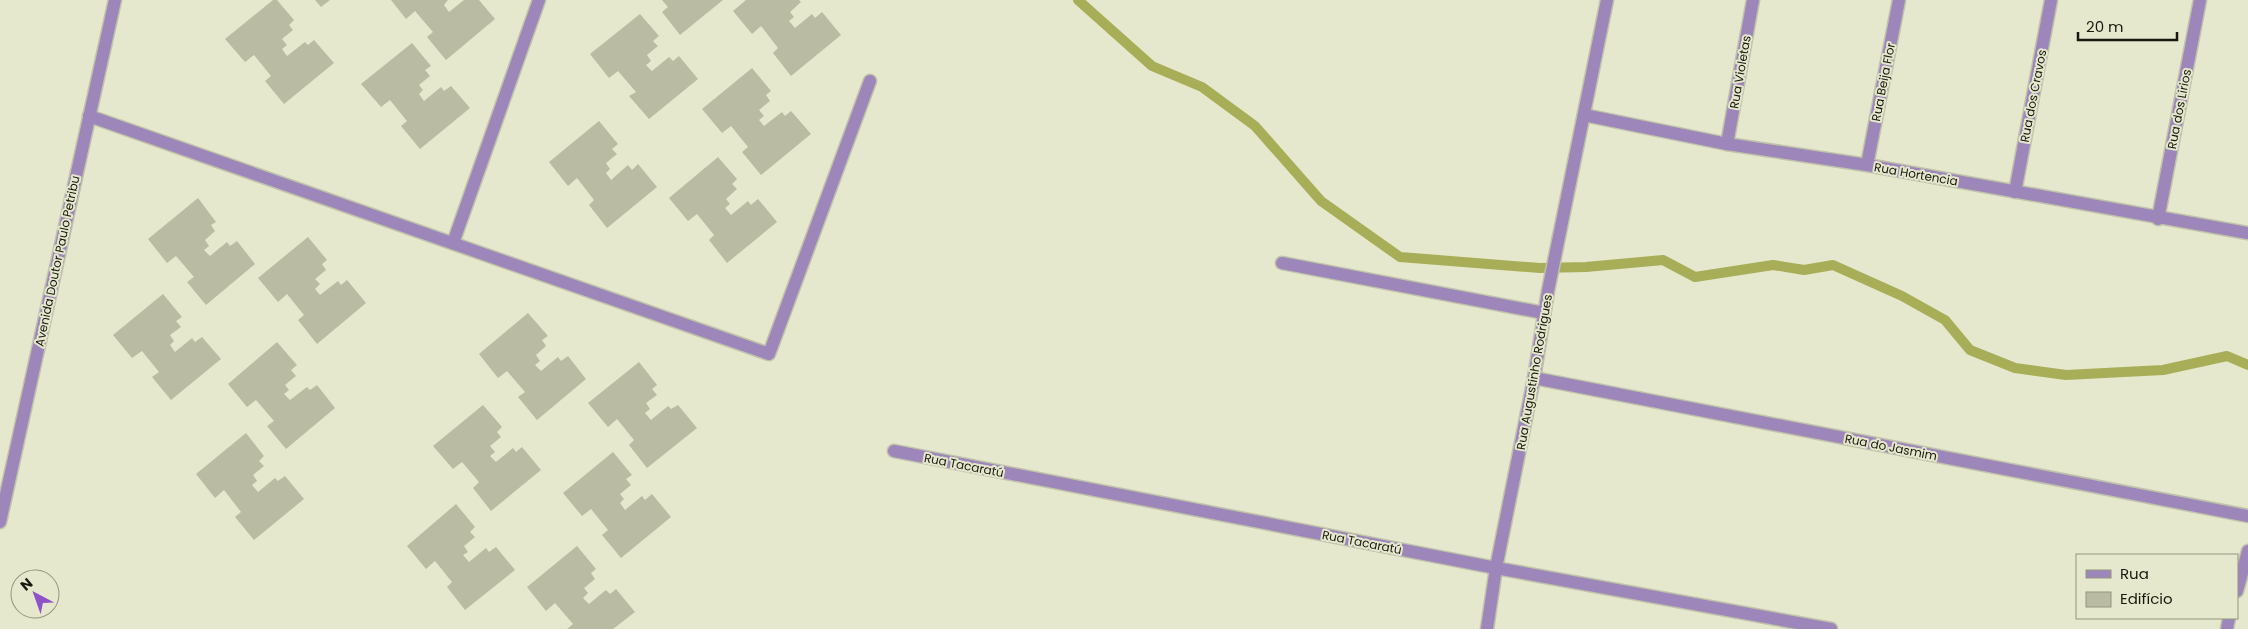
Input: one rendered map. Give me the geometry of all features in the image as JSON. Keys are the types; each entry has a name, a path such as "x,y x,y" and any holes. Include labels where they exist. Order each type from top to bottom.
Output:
{"street":[{"name":"Avenida Doutor Paulo Petribu","path":"0,522 115,0"},
{"path":"453,243 539,0"},
{"name":"Rua Augustinho Rodrigues","path":"1487,629 1496,568 1534,378 1548,291 1607,0"},
{"name":"Rua Violetas","path":"1727,144 1753,0"},
{"name":"Rua Beija Flor","path":"1867,165 1899,0"},
{"name":"Rua dos Cravos","path":"2015,192 2051,0"},
{"name":"Rua dos Lirios","path":"2158,218 2200,0"},
{"path":"89,116 769,354 870,81"},
{"name":"Rua Hortencia","path":"1584,115 1727,144 1867,165 2248,233"},
{"path":"1282,263 1544,313"},
{"name":"Rua do Jasmim","path":"1534,378 2248,516"},
{"name":"Rua Tacaratú","path":"894,451 1496,568 1831,629"},
{"path":"2238,588 2248,551"}],"building":[{"path":"273,0 277,0 294,20 289,25 293,30 282,39 287,45 282,49 287,56 305,42 308,45 314,40 334,63 284,104 265,81 271,76 254,55 245,62 225,39"},
{"path":"315,0 330,0 321,7"},
{"path":"391,0 448,0 444,5 449,12 464,0 479,0 495,19 446,60 427,37 433,32 415,11 406,19"},
{"path":"662,0 723,0 680,35 662,12 668,7"},
{"path":"746,0 799,0 801,2 790,12 794,17 789,21 795,28 812,14 815,18 822,12 841,35 791,76 773,53 778,48 761,26 752,34 733,11"},
{"path":"640,14 659,36 653,41 658,46 647,55 651,61 646,65 652,71 669,57 673,61 679,56 698,79 649,119 629,96 636,92 618,71 609,78 590,54"},
{"path":"412,43 431,66 425,70 430,76 419,85 423,90 419,94 424,101 441,87 444,91 451,86 470,108 420,149 401,126 407,121 390,100 381,107 361,84"},
{"path":"752,68 771,91 766,95 770,101 759,110 764,116 759,120 764,126 782,112 785,116 791,111 811,134 761,175 742,152 748,147 731,126 722,133 702,109"},
{"path":"599,121 618,144 612,149 617,154 606,163 610,169 606,173 611,180 628,165 632,170 638,164 657,187 607,228 589,205 594,200 577,178 568,186 549,162"},
{"path":"718,157 737,179 732,184 737,189 726,199 730,204 725,208 731,215 748,201 751,205 758,199 777,222 727,263 709,240 714,235 697,214 688,221 669,198"},
{"path":"198,198 216,222 211,225 215,231 205,240 209,246 204,250 210,256 227,242 230,246 237,241 255,264 206,305 187,282 194,277 176,256 167,263 148,239"},
{"path":"308,237 327,260 322,264 326,270 315,279 320,284 315,289 320,295 338,281 341,285 347,280 366,303 317,344 298,320 304,315 287,294 278,302 258,278"},
{"path":"163,294 182,317 176,321 181,327 170,335 174,341 170,345 175,352 192,338 195,342 202,337 221,359 171,400 152,377 159,372 142,351 132,358 113,335"},
{"path":"528,313 548,336 542,340 546,346 536,355 540,361 535,365 541,371 558,357 561,361 568,356 586,379 537,420 518,397 525,392 507,371 498,378 479,354"},
{"path":"277,342 297,365 291,370 296,376 285,385 289,390 284,394 290,400 307,387 310,390 317,385 335,408 286,449 267,426 274,421 256,400 247,407 228,384"},
{"path":"639,362 657,385 652,389 657,395 646,403 650,409 645,413 651,420 668,406 671,409 678,405 697,428 647,468 629,445 634,440 617,419 608,427 588,403"},
{"path":"483,405 502,427 497,432 501,437 490,446 495,452 490,456 496,462 513,448 516,452 522,447 541,470 491,511 473,488 479,482 462,462 453,469 433,446"},
{"path":"246,433 264,456 259,461 264,466 253,475 257,481 252,485 258,492 275,478 278,481 285,476 304,499 254,540 235,517 241,512 224,490 215,498 196,474"},
{"path":"613,452 632,475 626,479 631,485 620,494 624,499 620,503 625,510 642,496 645,500 652,494 671,517 621,558 602,535 608,530 591,509 582,516 563,493"},
{"path":"456,504 475,527 470,532 475,537 464,546 468,552 463,555 469,562 486,548 489,552 496,547 515,570 465,610 447,587 452,582 435,561 426,569 407,546"},
{"path":"577,546 596,569 591,573 595,579 584,588 588,593 583,598 589,604 606,590 610,594 616,589 635,612 613,629 567,629 573,624 555,603 546,611 527,587"}],"waterway":[{"path":"1078,0 1152,66 1202,87 1255,126 1321,201 1400,257 1540,268 1586,267 1663,260 1695,277 1773,265 1804,270 1833,265 1902,296 1945,320 1970,350 2015,368 2066,375 2163,370 2227,356 2248,365"}]}
